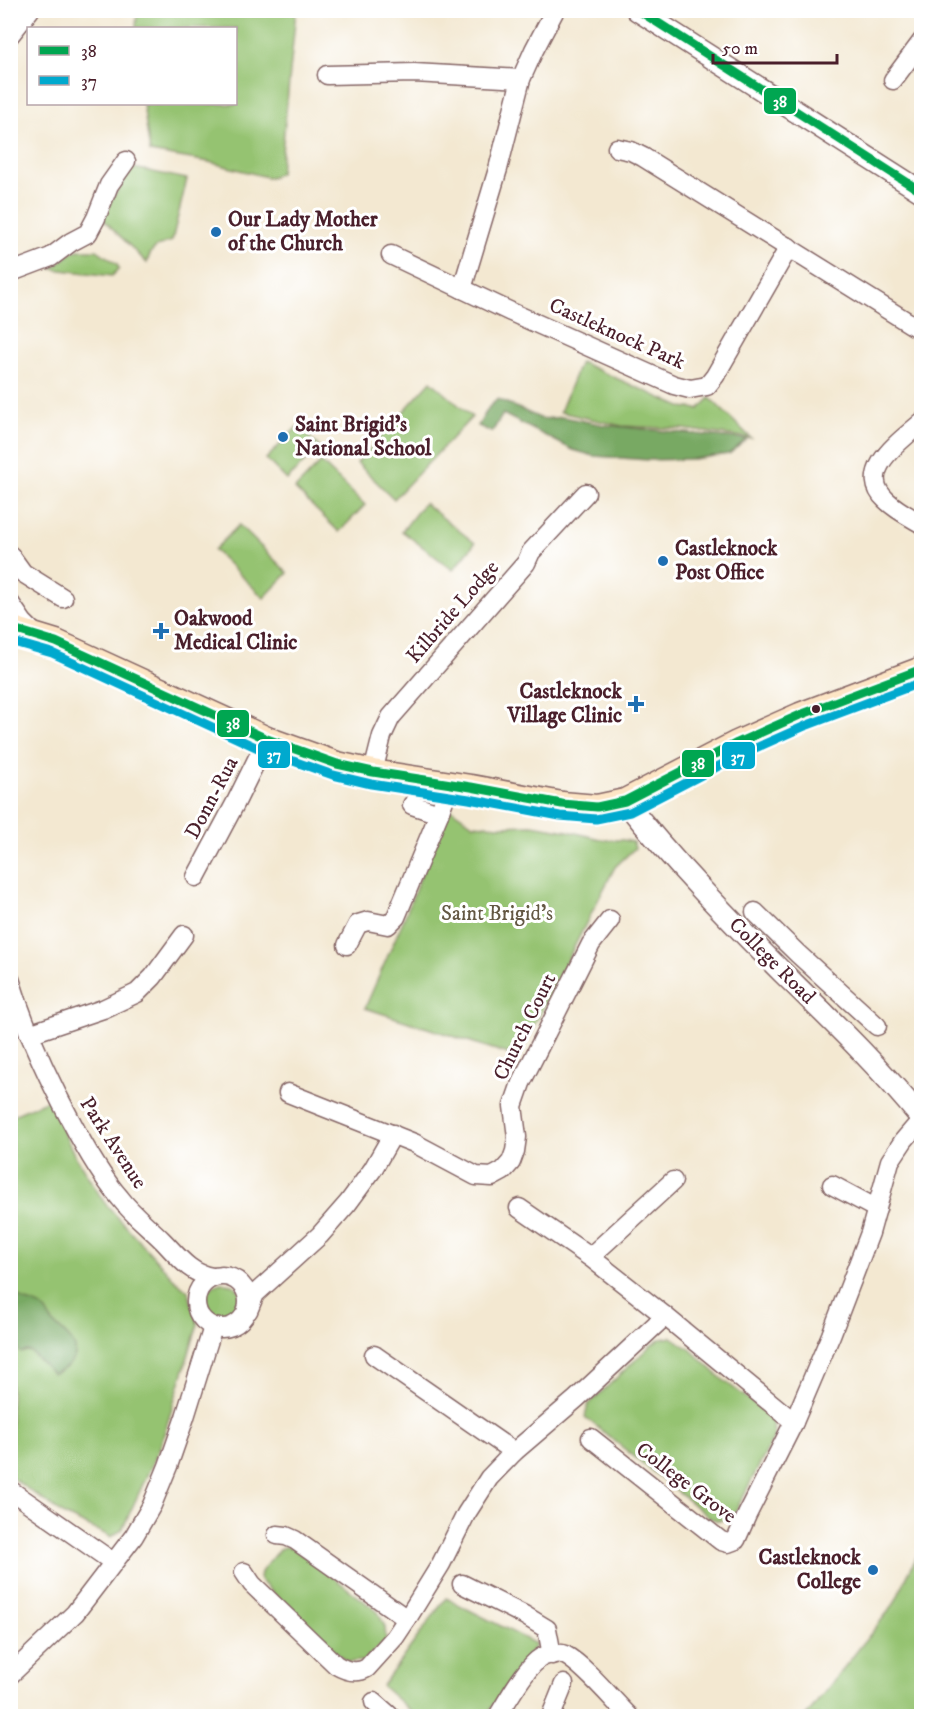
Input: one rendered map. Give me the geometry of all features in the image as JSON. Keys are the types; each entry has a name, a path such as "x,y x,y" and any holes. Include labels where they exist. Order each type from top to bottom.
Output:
{"main road":[{"path":"10,628 56,642 267,740 328,761 374,772 571,805 597,807 625,801 737,743 800,715 921,669"}],"street":[{"path":"10,35 30,10"},
{"path":"462,289 498,170 521,79 555,10"},
{"path":"637,10 921,192"},
{"path":"893,80 921,41"},
{"path":"327,75 414,73 521,79"},
{"path":"617,148 643,157 921,331"},
{"path":"12,269 51,257 88,233 109,185 126,161"},
{"name":"Castleknock Park","path":"391,255 674,385 690,389 707,386 715,376 789,247"},
{"path":"921,422 890,450 876,472 881,495 921,524"},
{"name":"Kilbride Lodge","path":"374,772 382,736 392,717 526,563 531,552 586,493"},
{"path":"10,555 23,573 63,598"},
{"path":"10,603 23,622 37,636"},
{"name":"Donn-Rua","path":"196,877 267,740"},
{"path":"347,945 358,924 373,921 388,926 396,917 450,784"},
{"name":"College Road","path":"625,801 646,829 702,891 873,1063 904,1096 921,1119"},
{"path":"412,805 439,814"},
{"path":"755,912 877,1026"},
{"name":"Church Court","path":"393,1134 432,1151 476,1176 492,1177 503,1171 511,1162 515,1151 517,1137 513,1106 521,1083 591,944 610,920"},
{"path":"29,1034 103,1009 137,993 153,977 184,935"},
{"path":"782,972 798,954"},
{"name":"Park Avenue","path":"10,979 29,1034 85,1148 120,1199 190,1268 212,1278"},
{"path":"248,1311 249,1302 243,1286 229,1276 212,1278 204,1282 199,1289 196,1307 205,1322 221,1329 237,1324 244,1318 248,1311 255,1294 320,1234 348,1203 373,1169 393,1134 288,1093"},
{"name":"College Grove","path":"591,1438 721,1541 728,1544 736,1540 794,1422 831,1335 870,1233 890,1161 921,1119"},
{"path":"590,1257 673,1181"},
{"path":"832,1185 877,1209"},
{"path":"519,1208 590,1257 794,1422"},
{"path":"244,1572 252,1584 336,1665 361,1672 395,1637 407,1619 441,1564 477,1494 489,1478 514,1452 576,1399 665,1316"},
{"path":"10,1675 75,1613 134,1536 152,1505 168,1466 213,1327"},
{"path":"374,1354 514,1452"},
{"path":"10,1490 113,1562"},
{"path":"277,1535 295,1540 407,1619"},
{"path":"462,1584 547,1629 552,1655"},
{"path":"498,1716 514,1689 535,1663 543,1656 558,1653 580,1666 629,1716"},
{"path":"551,1716 564,1684"}],"green space":[{"path":"137,11 296,11 280,173 270,178 209,162 150,152 143,105 237,105 237,27 136,27"},
{"path":"129,167 187,179 172,241 155,248 147,263 101,217 121,185"},
{"path":"97,250 117,264 119,269 112,276 52,269 74,251"},
{"path":"580,362 681,407 699,409 710,398 751,438 683,429 622,426 560,412"},
{"path":"431,381 472,417 394,499 357,463"},
{"path":"498,399 542,419 564,417 604,425 747,439 729,454 693,459 648,460 594,456 573,450 503,414 492,432 478,426 489,407"},
{"path":"298,426 319,447 287,480 266,459"},
{"path":"321,462 365,505 339,532 295,489"},
{"path":"424,503 475,543 453,570 402,531"},
{"path":"239,525 288,573 264,598 214,550"},
{"name":"Saint Brigid's","path":"448,807 473,824 532,825 604,840 633,842 635,848 615,867 518,1057 365,1008 403,921"},
{"path":"48,1100 74,1154 104,1202 172,1277 188,1291 198,1324 160,1447 122,1530 111,1537 64,1515 11,1477 11,1116"},
{"path":"224,1283 237,1289 243,1302 237,1315 224,1321 211,1315 205,1302 211,1289"},
{"path":"11,1290 22,1299 43,1308 74,1344 75,1356 65,1368 52,1373 31,1352 21,1353 19,1351 11,1335"},
{"path":"672,1337 768,1414 773,1423 774,1437 733,1516 719,1521 710,1518 585,1417 588,1405 649,1347 660,1339"},
{"path":"291,1547 320,1567 378,1612 385,1627 386,1641 363,1661 348,1662 326,1645 261,1581 261,1572 279,1549"},
{"path":"921,1547 921,1716 806,1716 894,1604"},
{"path":"446,1598 536,1644 486,1716 416,1716 382,1686"}],"transit line":[{"name":"38","path":"638,10 922,192"},
{"name":"38","path":"10,628 56,642 267,739 337,764 562,804 597,807 625,801 737,743 800,715 922,669"},
{"name":"37","path":"10,641 52,653 262,750 333,775 371,784 560,816 596,819 630,812 742,754 805,726 922,682"}],"place":[{"name":"Our Lady Mother of the Church","path":"216,232"},
{"name":"Saint Brigid's National School","path":"283,437"},
{"name":"Castleknock Post Office","path":"663,561"},
{"name":"Oakwood Medical Clinic","path":"161,631"},
{"name":"Castleknock Village Clinic","path":"636,704"},
{"name":"Castleknock College","path":"873,1570"}]}
